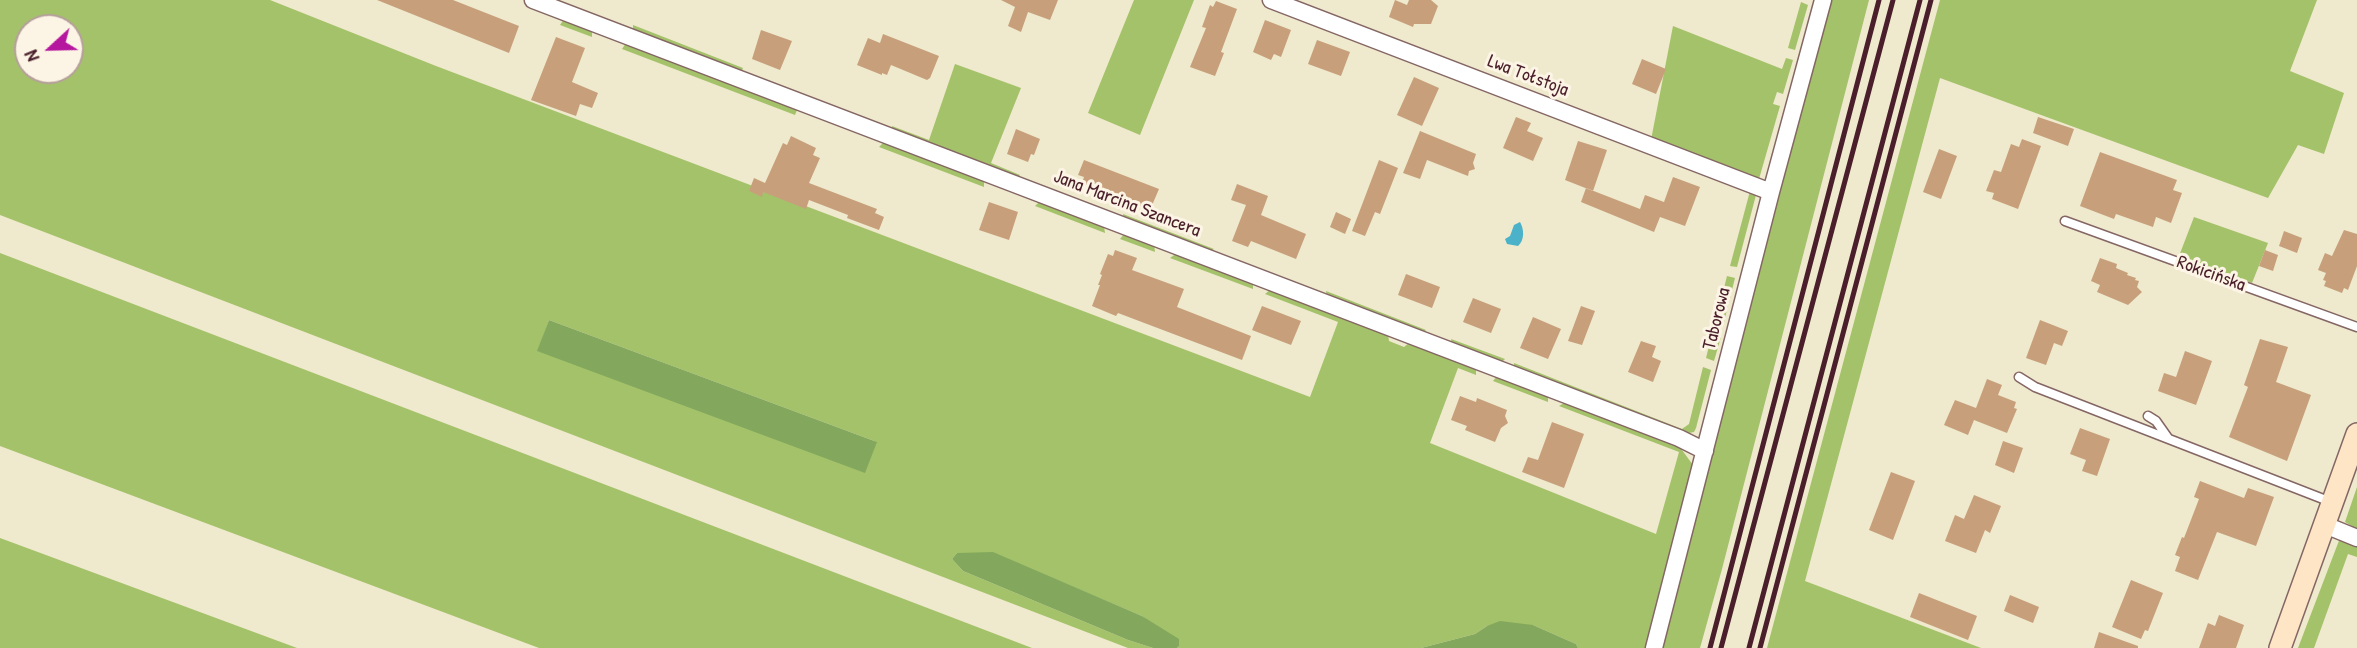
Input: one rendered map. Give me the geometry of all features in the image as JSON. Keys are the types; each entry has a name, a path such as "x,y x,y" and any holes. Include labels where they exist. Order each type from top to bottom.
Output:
{"main road":[{"path":"2280,648 2357,434"}],"street":[{"name":"Jana Marcina Szancera","path":"533,0 1363,316 1679,438 1705,451"},
{"name":"Lwa Tołstoja","path":"1271,0 1771,192"},
{"name":"Taborowa","path":"1654,648 1823,0"},
{"path":"2325,525 2357,538"}],"lane":[{"name":"Rokicińska","path":"2065,220 2357,327"},
{"path":"2019,377 2035,387 2333,503"},
{"path":"2148,416 2156,421 2168,438"}],"green space":[{"path":"0,0 270,0 436,66 1310,397 1338,322 1265,294 1271,289 1388,334 1389,341 1404,347 1410,342 1476,368 1476,375 1458,368 1430,443 1656,534 1679,452 1559,406 1566,402 1679,446 1693,465 1648,648 1578,648 1576,644 1533,625 1487,626 1475,634 1421,648 1177,648 1179,646 1142,616 993,553 957,553 952,559 963,571 1153,648 1128,648 0,215","holes":["549,320 877,442 538,351"]},
{"path":"1134,0 1194,0 1140,135 1088,113"},
{"path":"1830,0 1869,0 1722,569 1700,648 1660,648 1776,197"},
{"path":"1940,0 2317,0 2290,71 2344,93 2324,154 2298,145 2268,198 1940,78 1805,581 1981,648 1767,648"},
{"path":"1801,2 1808,5 1795,50 1788,48"},
{"path":"564,19 592,30 592,37 560,25"},
{"path":"633,25 743,68 741,73 633,32"},
{"path":"1673,26 1782,69 1786,58 1793,60 1783,94 1777,92 1773,104 1780,106 1759,179 1651,140"},
{"path":"626,43 797,110 795,115 622,49"},
{"path":"955,64 1021,88 991,163 1020,175 1017,179 893,131 892,126 929,140"},
{"path":"884,142 984,180 984,187 879,147"},
{"path":"1750,191 1756,195 1737,267 1730,266"},
{"path":"1040,201 1104,226 1105,233 1035,206"},
{"path":"1123,214 1214,249 1210,252 1124,220"},
{"path":"2194,217 2268,243 2252,283 2179,256"},
{"path":"1125,233 1154,244 1155,252 1120,239"},
{"path":"0,253 1032,648 539,648 0,446"},
{"path":"1177,253 1253,282 1253,289 1170,258"},
{"path":"1727,276 1735,278 1723,326 1715,324"},
{"path":"1326,291 1426,330 1422,334 1327,297"},
{"path":"549,320 877,442 865,473 537,351"},
{"path":"1712,334 1721,337 1714,361 1706,358"},
{"path":"1451,339 1505,359 1500,364 1452,345"},
{"path":"1514,363 1682,429 1689,424 1703,367 1711,370 1696,428 1694,432 1684,434 1514,369"},
{"path":"1497,376 1548,395 1548,402 1493,381"},
{"path":"2357,487 2357,529 2345,522"},
{"path":"0,538 297,648 0,648"},
{"path":"2340,538 2357,543 2357,557 2348,554 2314,648 2298,648"},
{"path":"993,552 1142,616 1179,639 1179,646 1153,648 1128,640 963,571 952,559 957,553"},
{"path":"1500,621 1533,625 1576,644 1578,648 1421,648 1475,634"}],"water":[{"path":"1520,222 1522,241 1518,246 1507,244 1505,239 1510,236 1514,225"}],"building":[{"path":"377,0 453,0 519,26 509,53"},
{"path":"1001,0 1058,0 1050,20 1028,12 1021,32 1008,26 1015,7"},
{"path":"1395,0 1407,5 1409,0 1431,0 1438,6 1431,24 1414,24 1413,27 1389,17"},
{"path":"1216,1 1237,9 1215,76 1190,67 1206,28 1202,27 1210,5 1213,7"},
{"path":"1265,20 1291,30 1281,57 1274,54 1271,60 1253,52"},
{"path":"761,30 792,41 780,70 752,59"},
{"path":"883,34 939,56 930,78 927,80 891,65 887,75 882,75 857,65 868,38 880,43"},
{"path":"556,37 585,48 572,82 598,93 592,108 580,104 576,116 531,100"},
{"path":"1317,40 1350,52 1341,76 1308,64"},
{"path":"1642,59 1666,69 1656,94 1632,84"},
{"path":"1414,77 1439,88 1422,126 1397,115"},
{"path":"1516,117 1531,123 1527,131 1543,138 1533,161 1503,148"},
{"path":"2038,117 2074,129 2068,146 2033,133"},
{"path":"1016,129 1040,139 1028,162 1007,154"},
{"path":"1420,131 1476,154 1473,163 1475,169 1469,171 1468,176 1427,160 1420,179 1403,173"},
{"path":"791,136 816,148 813,155 820,158 809,183 877,209 875,213 884,217 879,230 809,200 806,209 763,192 762,197 749,191 754,178 765,183 783,143 787,145"},
{"path":"2022,139 2041,146 2018,209 1992,199 1994,193 1986,191 1994,170 2001,172 2011,144 2019,147"},
{"path":"1578,141 1607,150 1593,191 1565,180"},
{"path":"1939,149 1957,156 1941,199 1923,192"},
{"path":"2100,152 2177,180 2173,190 2182,193 2171,223 2156,217 2153,227 2116,214 2114,219 2080,206"},
{"path":"1084,160 1159,189 1150,210 1082,183 1084,177 1078,175"},
{"path":"1379,160 1398,168 1380,214 1375,212 1365,236 1352,231"},
{"path":"1673,177 1700,187 1685,226 1660,217 1654,232 1581,202 1586,188 1640,209 1645,195 1664,202"},
{"path":"1237,184 1268,196 1261,215 1306,234 1296,259 1251,241 1248,247 1232,241 1246,205 1231,200"},
{"path":"989,202 1018,212 1009,240 979,230"},
{"path":"1336,212 1351,219 1345,234 1330,227"},
{"path":"2344,230 2357,234 2357,266 2348,290 2344,288 2342,293 2324,286 2326,273 2318,270 2325,253 2332,256"},
{"path":"2284,231 2302,238 2297,253 2279,246"},
{"path":"1115,250 1137,258 1132,270 1184,289 1177,307 1251,336 1242,360 1118,313 1116,316 1092,306 1108,254 1113,256"},
{"path":"2265,250 2278,255 2273,271 2259,266"},
{"path":"2100,258 2117,264 2116,268 2139,281 2137,287 2142,292 2128,305 2097,292 2100,285 2091,281"},
{"path":"1406,274 1440,287 1432,308 1398,295"},
{"path":"1473,298 1501,309 1491,333 1463,322"},
{"path":"1262,306 1301,321 1291,345 1252,330"},
{"path":"1581,306 1595,311 1582,345 1568,341"},
{"path":"1533,317 1561,329 1548,359 1520,348"},
{"path":"2040,320 2068,331 2062,346 2054,343 2046,365 2026,358"},
{"path":"2260,339 2288,347 2276,382 2311,395 2287,461 2229,437 2248,387 2244,385"},
{"path":"1641,341 1656,346 1652,357 1661,361 1653,382 1628,372"},
{"path":"2185,351 2212,361 2196,405 2158,391 2164,373 2176,377"},
{"path":"1987,379 2002,385 1998,395 2016,402 2014,408 2017,409 2007,433 1974,420 1968,435 1944,425 1955,400 1976,408"},
{"path":"1460,396 1476,402 1477,398 1507,410 1505,416 1508,423 1501,428 1495,442 1465,430 1467,426 1451,420"},
{"path":"1552,422 1584,434 1564,488 1522,472 1528,457 1538,460"},
{"path":"2080,428 2110,439 2097,476 2082,471 2086,460 2070,454"},
{"path":"2003,441 2023,448 2014,473 1995,465"},
{"path":"1891,472 1915,481 1893,540 1869,530"},
{"path":"2200,481 2244,498 2248,488 2274,497 2256,546 2217,532 2198,580 2175,571 2180,557 2175,555 2199,499 2194,497"},
{"path":"1974,495 2001,506 1990,533 1985,530 1976,553 1945,541 1955,515 1964,519"},
{"path":"2131,580 2163,593 2148,631 2145,630 2141,639 2112,627"},
{"path":"1919,593 1977,616 1968,640 1910,617"},
{"path":"2010,595 2039,607 2033,623 2004,611"},
{"path":"2219,615 2244,625 2236,648 2199,648 2208,623 2215,626"},
{"path":"2099,632 2138,646 2138,648 2094,648"}],"railway":[{"path":"1710,648 1879,0"},
{"path":"1721,648 1893,0"},
{"path":"1749,648 1920,0"},
{"path":"1760,648 1931,0"}]}
